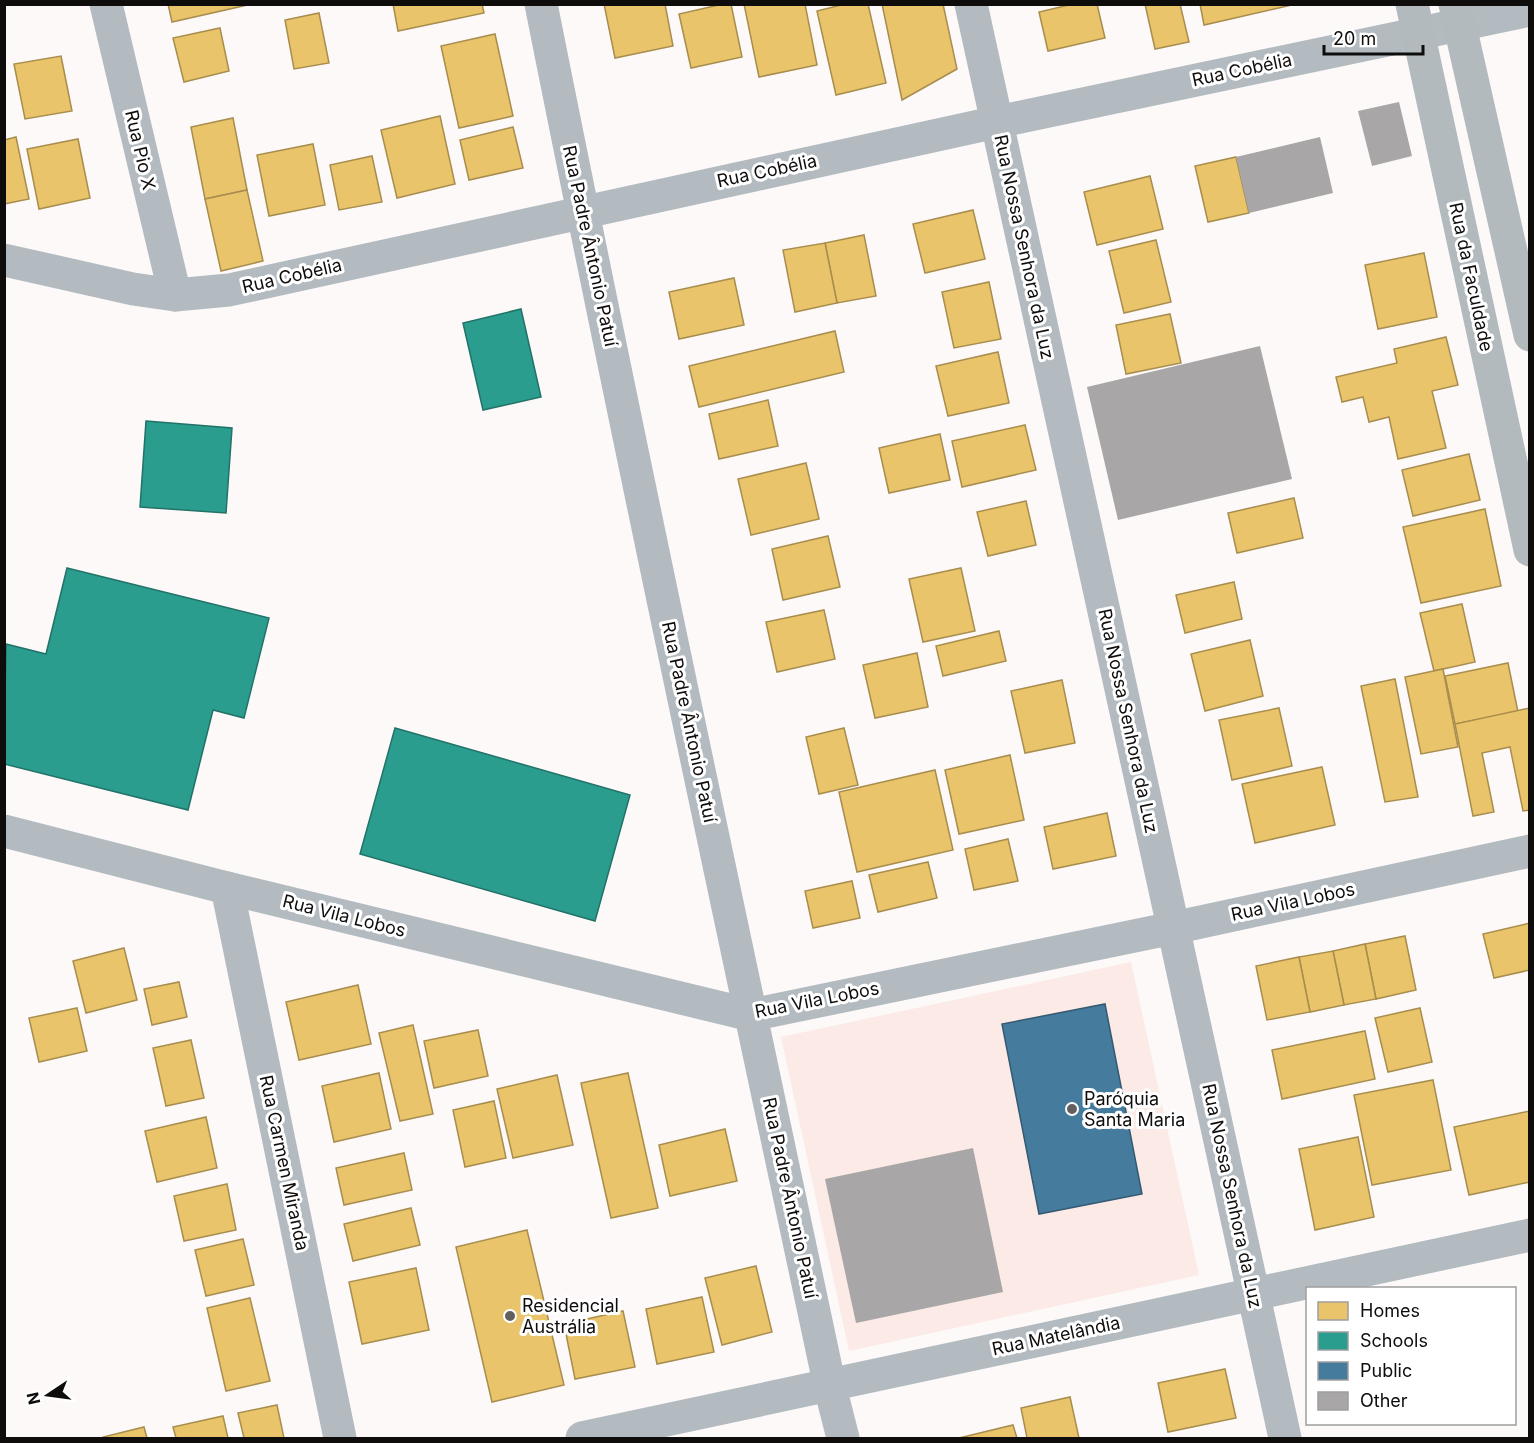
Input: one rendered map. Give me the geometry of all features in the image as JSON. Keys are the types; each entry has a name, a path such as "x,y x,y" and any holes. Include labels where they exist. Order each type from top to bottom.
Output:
{"street":[{"name":"Rua Pio X","path":"106,4 175,295"},
{"name":"Rua Padre Ântonio Patuí","path":"541,4 582,211 751,1015 830,1387 843,1438"},
{"name":"Rua Nossa Senhora da Luz","path":"971,4 1285,1438"},
{"name":"Rua Cobélia","path":"4,260 133,289 175,295 229,290 997,122 1415,19 1530,10"},
{"path":"1457,15 1530,335"},
{"name":"Rua da Faculdade","path":"1415,19 1530,550"},
{"name":"Rua Vila Lobos","path":"4,831 227,888 751,1015 1173,928 1530,851"},
{"name":"Rua Carmen Miranda","path":"227,888 340,1438"},
{"name":"Rua Matelândia","path":"582,1438 830,1387 1019,1343 1530,1234"}],"shaded area":[{"path":"1131,962 1199,1275 849,1351 781,1037"}],"building: Homes":[{"path":"168,4 252,4 172,22"},
{"path":"393,4 482,4 484,13 398,31"},
{"path":"604,4 665,4 673,46 615,58"},
{"path":"731,4 742,57 691,68 679,14"},
{"path":"744,4 805,4 817,65 759,77"},
{"path":"845,4 868,4 886,83 836,95 817,11"},
{"path":"882,4 943,4 957,69 902,100"},
{"path":"1073,4 1097,4 1105,38 1048,51 1039,12"},
{"path":"1145,4 1180,4 1189,42 1155,49"},
{"path":"1200,4 1296,4 1204,25"},
{"path":"319,13 329,63 294,69 285,20"},
{"path":"220,28 229,71 184,82 173,38"},
{"path":"495,34 513,116 459,128 441,46"},
{"path":"61,56 72,111 25,119 14,64"},
{"path":"440,116 455,184 397,198 381,130"},
{"path":"233,118 247,190 205,199 191,127"},
{"path":"513,127 523,168 469,180 460,140"},
{"path":"16,137 29,199 4,204 4,140"},
{"path":"78,139 90,198 39,209 27,149"},
{"path":"313,144 325,205 269,216 257,155"},
{"path":"372,156 382,202 339,210 330,165"},
{"path":"1236,157 1249,213 1208,222 1195,166"},
{"path":"1150,176 1163,229 1097,245 1084,192"},
{"path":"247,190 263,261 221,271 205,199"},
{"path":"973,210 985,259 925,273 913,224"},
{"path":"864,235 876,296 837,303 825,243"},
{"path":"1156,240 1171,302 1124,313 1109,251"},
{"path":"825,243 837,303 795,312 783,250"},
{"path":"1424,253 1437,317 1378,329 1365,265"},
{"path":"734,278 744,325 679,339 669,292"},
{"path":"989,282 1001,339 954,348 942,292"},
{"path":"1170,314 1181,363 1126,374 1116,325"},
{"path":"835,331 844,372 699,407 689,366"},
{"path":"1446,337 1458,385 1432,391 1446,448 1398,459 1389,417 1369,422 1363,397 1342,402 1336,377 1397,363 1394,349"},
{"path":"998,352 1009,403 948,416 936,366"},
{"path":"768,400 778,446 719,459 709,414"},
{"path":"1025,425 1036,470 962,487 952,441"},
{"path":"940,434 950,480 889,493 879,448"},
{"path":"1469,454 1480,500 1413,516 1402,470"},
{"path":"806,463 819,519 751,535 738,479"},
{"path":"1294,498 1303,538 1237,553 1228,513"},
{"path":"1026,501 1036,545 988,556 977,512"},
{"path":"1485,509 1501,586 1421,603 1403,527"},
{"path":"828,536 840,587 783,600 772,549"},
{"path":"961,568 975,631 923,642 909,579"},
{"path":"1234,582 1242,619 1185,633 1176,595"},
{"path":"1462,604 1475,662 1434,671 1420,613"},
{"path":"824,610 835,659 777,672 766,622"},
{"path":"999,631 1006,661 943,676 936,646"},
{"path":"1250,640 1263,696 1205,711 1191,654"},
{"path":"917,653 928,707 875,718 863,665"},
{"path":"1508,663 1518,712 1455,724 1445,676"},
{"path":"1443,669 1458,747 1421,754 1405,677"},
{"path":"1395,679 1418,797 1385,802 1361,686"},
{"path":"1062,680 1075,743 1025,753 1011,691"},
{"path":"1279,708 1292,766 1232,780 1219,720"},
{"path":"1530,708 1530,810 1523,811 1510,747 1482,753 1494,812 1473,816 1455,724"},
{"path":"844,728 858,785 819,794 806,737"},
{"path":"1010,755 1024,820 959,834 945,770"},
{"path":"1322,767 1335,825 1255,843 1242,784"},
{"path":"935,770 953,850 857,872 839,792"},
{"path":"1107,813 1116,856 1053,869 1044,827"},
{"path":"1008,839 1018,881 974,890 965,849"},
{"path":"928,862 937,898 878,912 869,875"},
{"path":"852,881 860,918 813,928 805,891"},
{"path":"1530,923 1530,970 1494,978 1483,934"},
{"path":"1405,936 1416,990 1376,999 1365,944"},
{"path":"1365,944 1376,999 1344,1005 1333,951"},
{"path":"124,948 137,1000 86,1013 73,961"},
{"path":"1333,951 1344,1005 1310,1012 1299,957"},
{"path":"1299,957 1310,1012 1267,1020 1256,966"},
{"path":"179,982 187,1017 152,1025 144,989"},
{"path":"358,985 371,1044 299,1060 286,1002"},
{"path":"77,1008 87,1051 39,1062 29,1018"},
{"path":"1420,1008 1432,1062 1388,1072 1375,1018"},
{"path":"413,1025 433,1114 400,1121 379,1033"},
{"path":"478,1030 488,1076 434,1088 424,1041"},
{"path":"1365,1031 1375,1079 1282,1099 1272,1050"},
{"path":"191,1040 204,1098 166,1106 153,1048"},
{"path":"379,1073 391,1129 334,1142 322,1086"},
{"path":"628,1073 658,1208 611,1218 581,1083"},
{"path":"557,1075 573,1145 513,1158 497,1089"},
{"path":"1433,1080 1451,1170 1372,1185 1354,1095"},
{"path":"494,1101 506,1158 465,1167 453,1110"},
{"path":"1530,1111 1530,1182 1469,1195 1454,1127"},
{"path":"206,1117 217,1168 157,1182 145,1131"},
{"path":"725,1129 737,1181 670,1196 659,1145"},
{"path":"1358,1137 1374,1217 1315,1230 1299,1149"},
{"path":"404,1153 412,1190 344,1205 336,1168"},
{"path":"227,1184 236,1230 184,1241 174,1196"},
{"path":"411,1208 420,1245 353,1261 344,1224"},
{"name":"Residencial Austrália","path":"527,1230 564,1385 492,1402 456,1247"},
{"path":"243,1239 254,1285 206,1296 195,1250"},
{"path":"756,1266 772,1332 722,1345 705,1278"},
{"path":"416,1268 429,1330 362,1344 349,1282"},
{"path":"702,1297 714,1352 657,1364 646,1309"},
{"path":"250,1298 270,1381 226,1391 207,1308"},
{"path":"623,1311 635,1367 575,1379 564,1324"},
{"path":"1225,1369 1236,1418 1168,1432 1158,1383"},
{"path":"1070,1397 1079,1438 1027,1438 1021,1408"},
{"path":"277,1405 284,1438 244,1438 238,1413"},
{"path":"223,1416 228,1438 176,1438 173,1427"},
{"path":"1013,1425 1017,1438 959,1438"},
{"path":"144,1427 147,1438 103,1438 103,1437"}],"building: Schools":[{"path":"521,309 541,397 483,410 463,323"},
{"path":"146,421 232,428 226,513 140,507"},
{"path":"67,568 269,618 244,718 213,710 188,810 4,764 6,644 46,654"},
{"path":"395,728 630,795 595,921 360,854"}],"building: Public":[{"name":"Paróquia Santa Maria","path":"1105,1004 1142,1194 1039,1214 1002,1024"}],"building: Other":[{"path":"1399,102 1412,156 1372,166 1358,111"},
{"path":"1320,137 1333,193 1249,213 1236,157"},
{"path":"1260,346 1292,479 1118,520 1087,387"},
{"path":"973,1148 1003,1292 856,1323 825,1179"}],"place":[{"name":"Paróquia Santa Maria","path":"1072,1109"},
{"name":"Residencial Austrália","path":"510,1316"}]}
